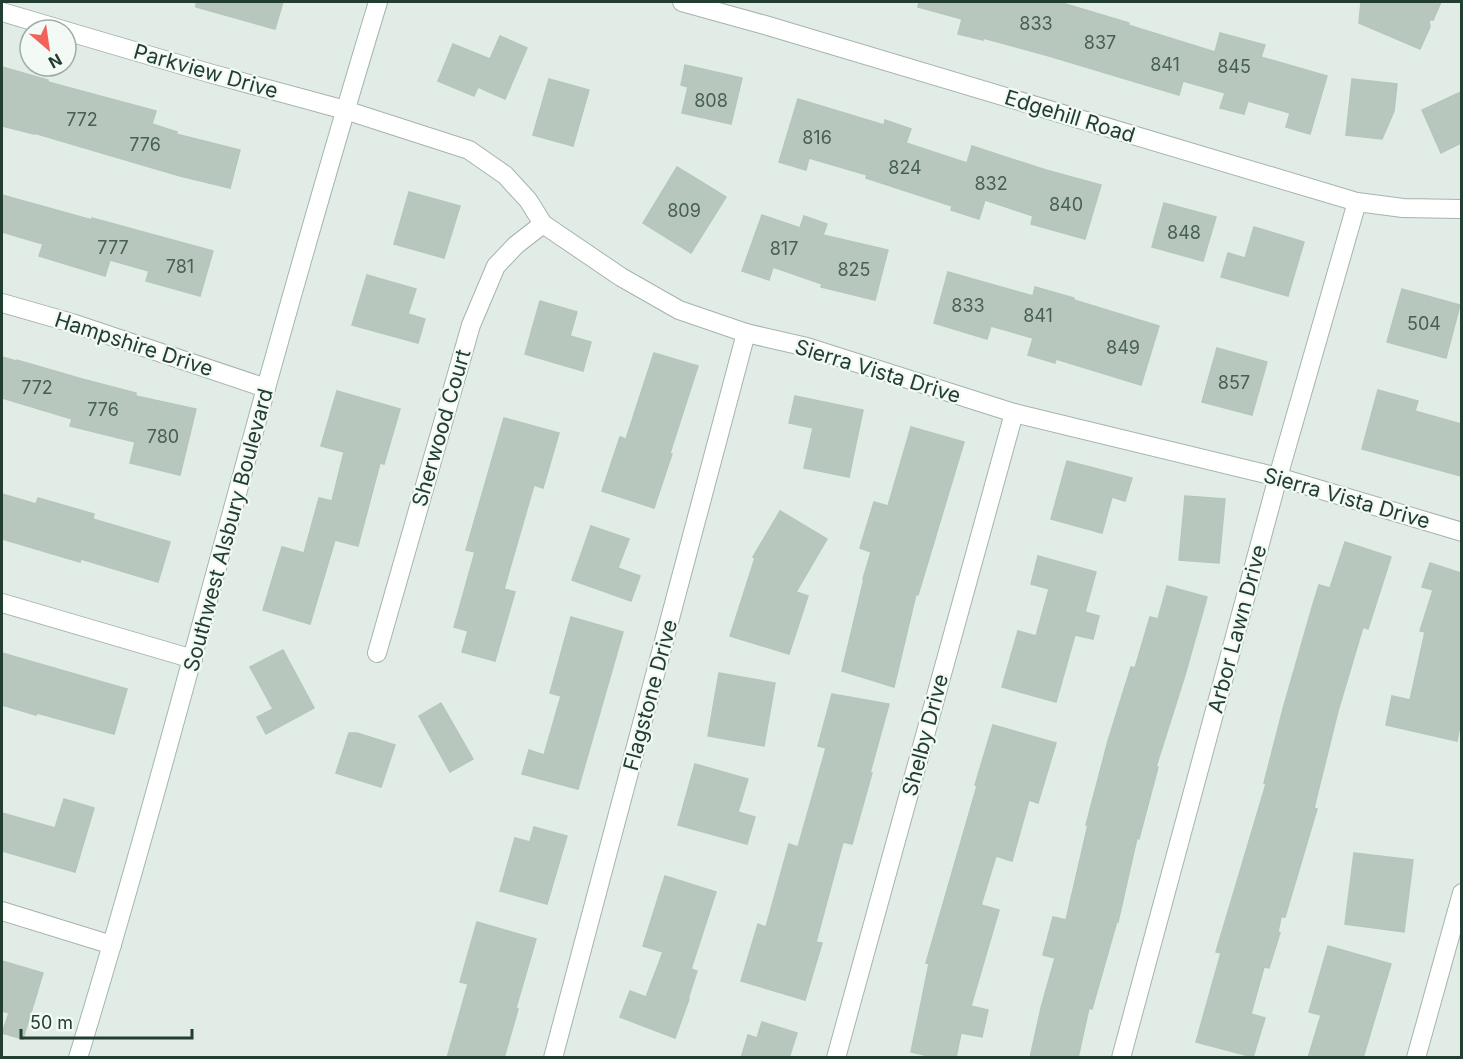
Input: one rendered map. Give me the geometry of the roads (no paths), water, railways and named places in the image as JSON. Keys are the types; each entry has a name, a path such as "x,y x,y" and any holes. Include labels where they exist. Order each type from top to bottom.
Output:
{"street":[{"name":"Southwest Alsbury Boulevard","path":"78,1058 193,659 266,388 378,2"},
{"name":"Edgehill Road","path":"682,2 1357,201 1402,208 1461,209"},
{"name":"Parkview Drive","path":"2,12 23,18"},
{"name":"Parkview Drive","path":"78,34 345,110"},
{"name":"Sierra Vista Drive","path":"345,110 470,150 505,175 528,200 543,224 621,278 679,310 746,333 807,347 1014,413 1278,477 1461,532"},
{"name":"Arbor Lawn Drive","path":"1121,1058 1278,477 1357,201"},
{"name":"Sherwood Court","path":"377,653 471,325 496,266 516,245 543,224"},
{"name":"Hampshire Drive","path":"2,303 72,323 266,388"},
{"name":"Flagstone Drive","path":"554,1058 746,333"},
{"name":"Shelby Drive","path":"836,1058 1014,413"},
{"path":"2,603 193,659"},
{"path":"1416,1058 1461,893"},
{"path":"2,911 112,945"}]}
